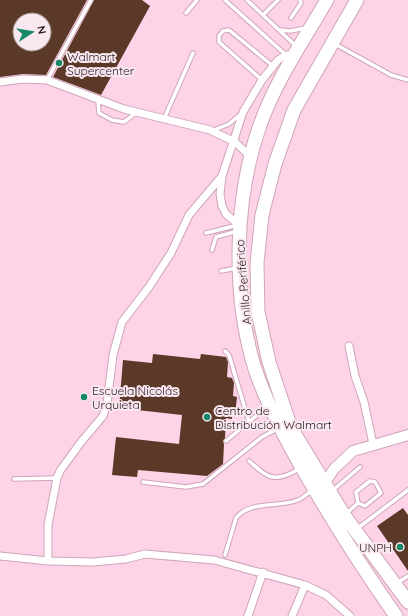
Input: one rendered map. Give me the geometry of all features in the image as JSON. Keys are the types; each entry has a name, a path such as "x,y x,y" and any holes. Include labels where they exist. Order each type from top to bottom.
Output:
{"highway":[{"name":"Anillo Periférico","path":"327,0 293,53 260,126 251,157 244,190 239,228 243,316 255,369 280,428 302,467 322,488 356,530 408,602"},
{"name":"Anillo Periférico","path":"357,0 294,110 275,164 262,216 257,263 258,312 269,362 291,428 322,488 351,551 396,616"}],"main road":[{"path":"322,488 334,470 349,454 373,444 408,435"}],"street":[{"path":"239,228 226,214 222,206 220,194 222,176 235,142 243,112 262,80 278,60 293,53"},
{"path":"0,82 23,79 47,80 98,101 210,130 235,142 251,157"},
{"path":"48,561 48,524 57,478 60,471 81,442 103,416 107,404 113,355 122,322 149,286 171,252 189,215 222,176"},
{"path":"349,346 355,376 364,402 373,444"},
{"path":"0,556 48,561 93,562 126,559 145,554 214,560 263,572 305,585 326,595 350,616"},
{"path":"248,616 263,572"},
{"path":"292,616 305,585"}],"lane":[{"path":"47,80 91,0"},
{"path":"186,13 197,0"},
{"path":"225,0 293,53"},
{"path":"247,0 279,30 293,53"},
{"path":"263,15 278,0"},
{"path":"291,18 301,3 300,0"},
{"path":"279,30 290,32 311,27"},
{"path":"262,80 219,42 219,36 223,31 228,30 273,66"},
{"path":"332,43 391,75 408,80"},
{"path":"164,119 193,53"},
{"path":"98,101 99,113 112,120 124,122 137,112"},
{"path":"210,130 229,124 243,112"},
{"path":"206,233 239,228"},
{"path":"212,250 216,238 239,228"},
{"path":"221,271 240,267"},
{"path":"225,351 229,355 249,422"},
{"path":"226,441 270,404"},
{"path":"143,482 186,487 203,484 262,438 280,428"},
{"path":"250,461 269,477 286,477 302,467"},
{"path":"225,556 236,518 239,514 250,509 298,500 360,467"},
{"path":"14,479 57,478"},
{"path":"370,481 374,482 381,493 365,506 358,504 356,492 370,481"},
{"path":"356,530 408,490"},
{"path":"344,516 358,504"},
{"path":"395,585 408,576"}],"building":[{"path":"0,0 87,0 46,75 23,74 0,77"},
{"path":"94,0 142,0 150,6 101,95 53,77"},
{"name":"Centro de Distribución Walmart","path":"153,354 200,359 201,354 226,357 228,362 227,377 232,378 234,383 233,396 237,397 235,415 232,415 232,419 226,418 225,438 223,441 223,464 207,476 138,470 137,477 112,475 116,437 179,444 182,415 119,408 123,360 152,363"},
{"name":"UNPH","path":"403,508 408,515 408,571 377,526"}],"place":[{"name":"Walmart Supercenter","path":"59,63"},
{"name":"Escuela Nicolás Urquieta","path":"84,397"},
{"name":"Centro de Distribución Walmart","path":"207,417"},
{"name":"UNPH","path":"400,547"}]}
